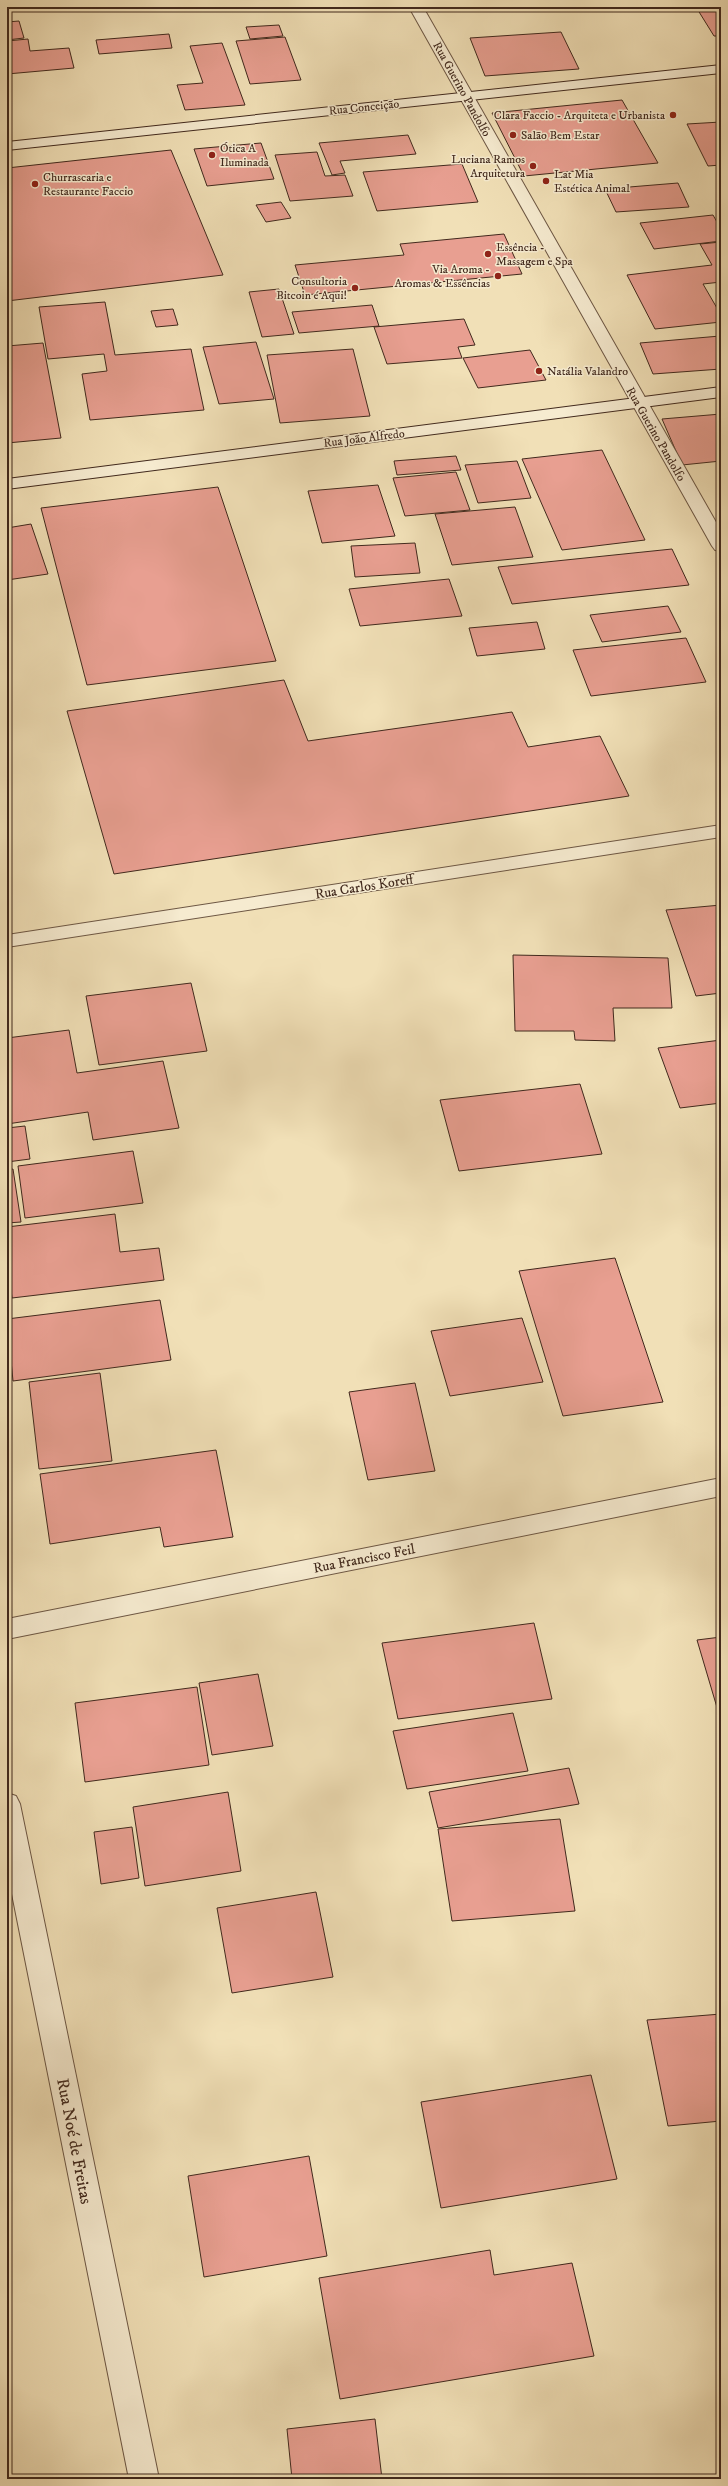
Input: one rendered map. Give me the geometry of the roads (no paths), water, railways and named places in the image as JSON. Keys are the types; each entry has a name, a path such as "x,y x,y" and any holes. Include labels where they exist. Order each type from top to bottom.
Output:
{"street":[{"name":"Rua Guerino Pandolfo","path":"416,7 638,403 721,546"},
{"name":"Rua Conceição","path":"7,146 721,69"},
{"name":"Rua João Alfredo","path":"7,484 721,392"},
{"name":"Rua Carlos Koreff","path":"7,941 721,831"},
{"name":"Rua Francisco Feil","path":"7,1629 721,1487"},
{"name":"Rua Noé de Freitas","path":"7,1804 144,2479"}],"place":[{"name":"Clara Faccio - Arquiteta e Urbanista","path":"673,115"},
{"name":"Salão Bem Estar","path":"513,135"},
{"name":"Ótica A Iluminada","path":"212,155"},
{"name":"Luciana Ramos Arquitetura","path":"533,166"},
{"name":"Lat Mia Estética Animal","path":"546,181"},
{"name":"Churrascaria e Restaurante Faccio","path":"35,184"},
{"name":"Essência - Massagem e Spa","path":"488,254"},
{"name":"Via Aroma - Aromas & Essências","path":"498,276"},
{"name":"Consultoria Bitcoin é Aqui!","path":"355,288"},
{"name":"Natália Valandro","path":"539,371"}]}
